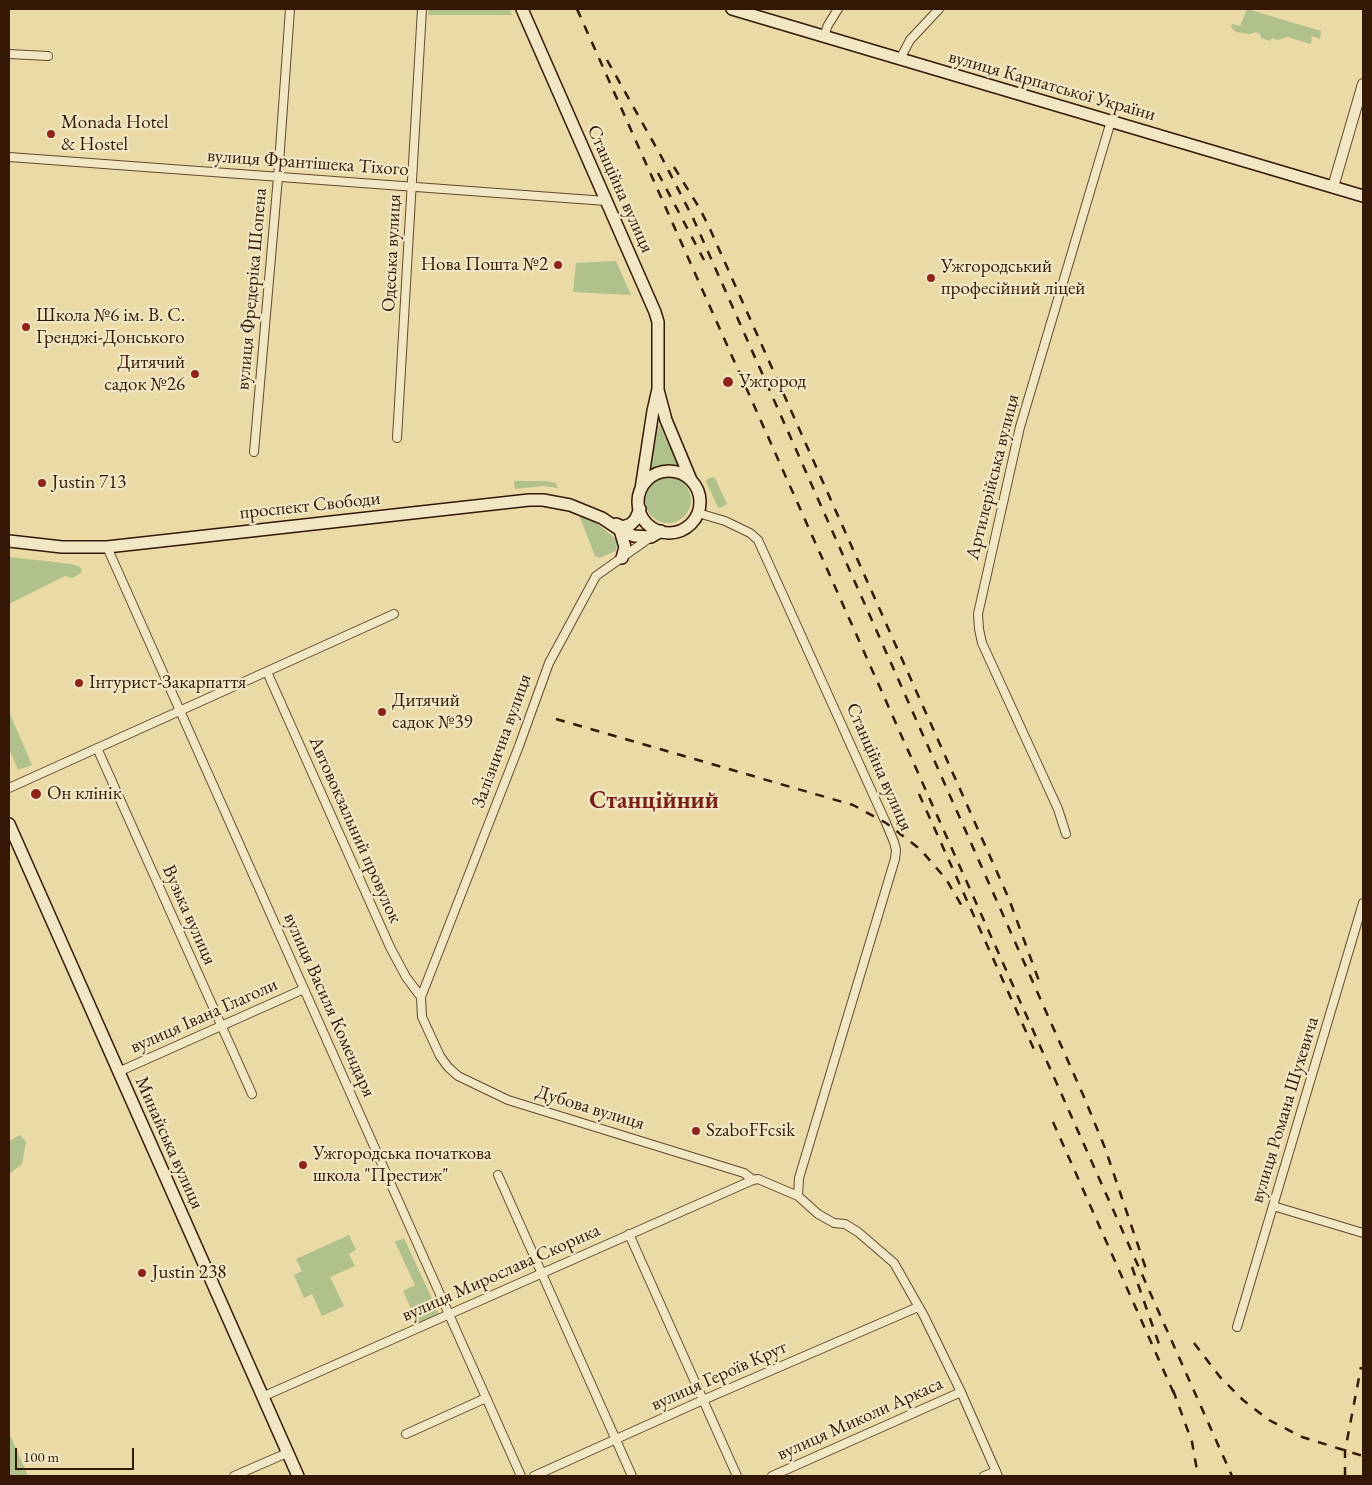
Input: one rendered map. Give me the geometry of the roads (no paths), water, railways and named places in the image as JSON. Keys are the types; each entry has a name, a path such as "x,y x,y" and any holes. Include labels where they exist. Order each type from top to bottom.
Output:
{"main road":[{"name":"Станційна вулиця","path":"522,9 658,322 658,389 641,489"},
{"name":"вулиця Карпатської України","path":"732,9 1363,196"},
{"name":"Станційна вулиця","path":"658,389 666,420 691,480"},
{"path":"668,471 684,474 691,480 700,499 698,513 694,520 684,528 673,532 656,534 642,515 640,509 641,489 652,476 668,471"},
{"name":"проспект Свободи","path":"9,541 62,547 107,547 529,500 543,500 585,510 634,536 656,534"},
{"path":"615,526 629,526 635,520 640,509"},
{"path":"615,526 625,546 622,558"},
{"name":"Минайська вулиця","path":"9,824 298,1476"}],"street":[{"name":"вулиця Фредеріка Шопена","path":"254,452 278,177 290,9"},
{"name":"Одеська вулиця","path":"397,438 422,9"},
{"path":"824,36 828,25 838,9"},
{"path":"900,59 910,40 939,9"},
{"path":"9,54 48,56"},
{"path":"1334,187 1363,84"},
{"name":"Артилерійська вулиця","path":"1066,834 1058,809 982,643 978,614 1020,427 1112,121"},
{"name":"вулиця Франтішека Тіхого","path":"9,157 606,201"},
{"name":"Станційна вулиця","path":"698,513 725,521 750,533 758,540 896,850 895,859 799,1178 798,1196"},
{"name":"Залізнична вулиця","path":"421,997 473,868 549,663 596,576 656,534"},
{"name":"вулиця Василя Комендаря","path":"107,547 521,1476"},
{"path":"9,788 394,614"},
{"name":"Автовокзальний провулок","path":"267,672 390,947 406,977 421,997"},
{"name":"Вузька вулиця","path":"97,748 252,1094"},
{"name":"вулиця Романа Шухевича","path":"1237,1327 1363,903"},
{"name":"вулиця Івана Глаголи","path":"118,1072 304,989"},
{"name":"Дубова вулиця","path":"421,997 422,1018 429,1035 448,1067 458,1076 508,1100 744,1173 753,1180 758,1180 798,1196"},
{"path":"498,1175 632,1476"},
{"name":"вулиця Мирослава Скорика","path":"262,1397 753,1180"},
{"path":"798,1196 818,1214 834,1223 845,1224 852,1228 894,1263 924,1316 961,1392 997,1474 984,1476"},
{"path":"1273,1206 1363,1233"},
{"path":"629,1234 738,1476"},
{"name":"вулиця Героїв Крут","path":"534,1476 918,1307"},
{"name":"вулиця Миколи Аркаса","path":"772,1476 961,1392"},
{"path":"406,1434 486,1398"},
{"path":"234,1476 287,1453"}],"railway":[{"path":"577,9 1232,1476"},
{"path":"607,60 661,156 693,218 1084,1097 1105,1148 1146,1269"},
{"path":"674,167 710,229 1009,899 1039,981"},
{"path":"658,173 704,260"},
{"path":"556,719 853,805 886,823 920,849 946,879 963,908"},
{"path":"919,794 1037,1056"},
{"path":"1053,1122 1175,1396"},
{"path":"1132,1267 1160,1347"},
{"path":"1194,1343 1220,1377 1243,1400 1269,1420 1302,1437 1363,1456"},
{"path":"1345,1476 1345,1451 1361,1367"},
{"path":"1173,1390 1192,1442 1198,1476"}],"place":[{"name":"Monada Hotel & Hostel","path":"51,134"},
{"name":"Нова Пошта №2","path":"558,265"},
{"name":"Ужгородський професійний ліцей","path":"931,278"},
{"name":"Школа №6 ім. В. С. Гренджі-Донського","path":"26,327"},
{"name":"Дитячий садок №26","path":"195,374"},
{"name":"Ужгород","path":"728,382"},
{"name":"Justin 713","path":"42,483"},
{"name":"Інтурист-Закарпаття","path":"79,683"},
{"name":"Дитячий садок №39","path":"382,712"},
{"name":"Он клінік","path":"36,794"},
{"name":"SzaboFFcsik","path":"696,1131"},
{"name":"Ужгородська початкова школа \"Престиж\"","path":"303,1165"},
{"name":"Justin 238","path":"142,1273"}],"district":[{"name":"Станційний","path":"654,801"}]}
